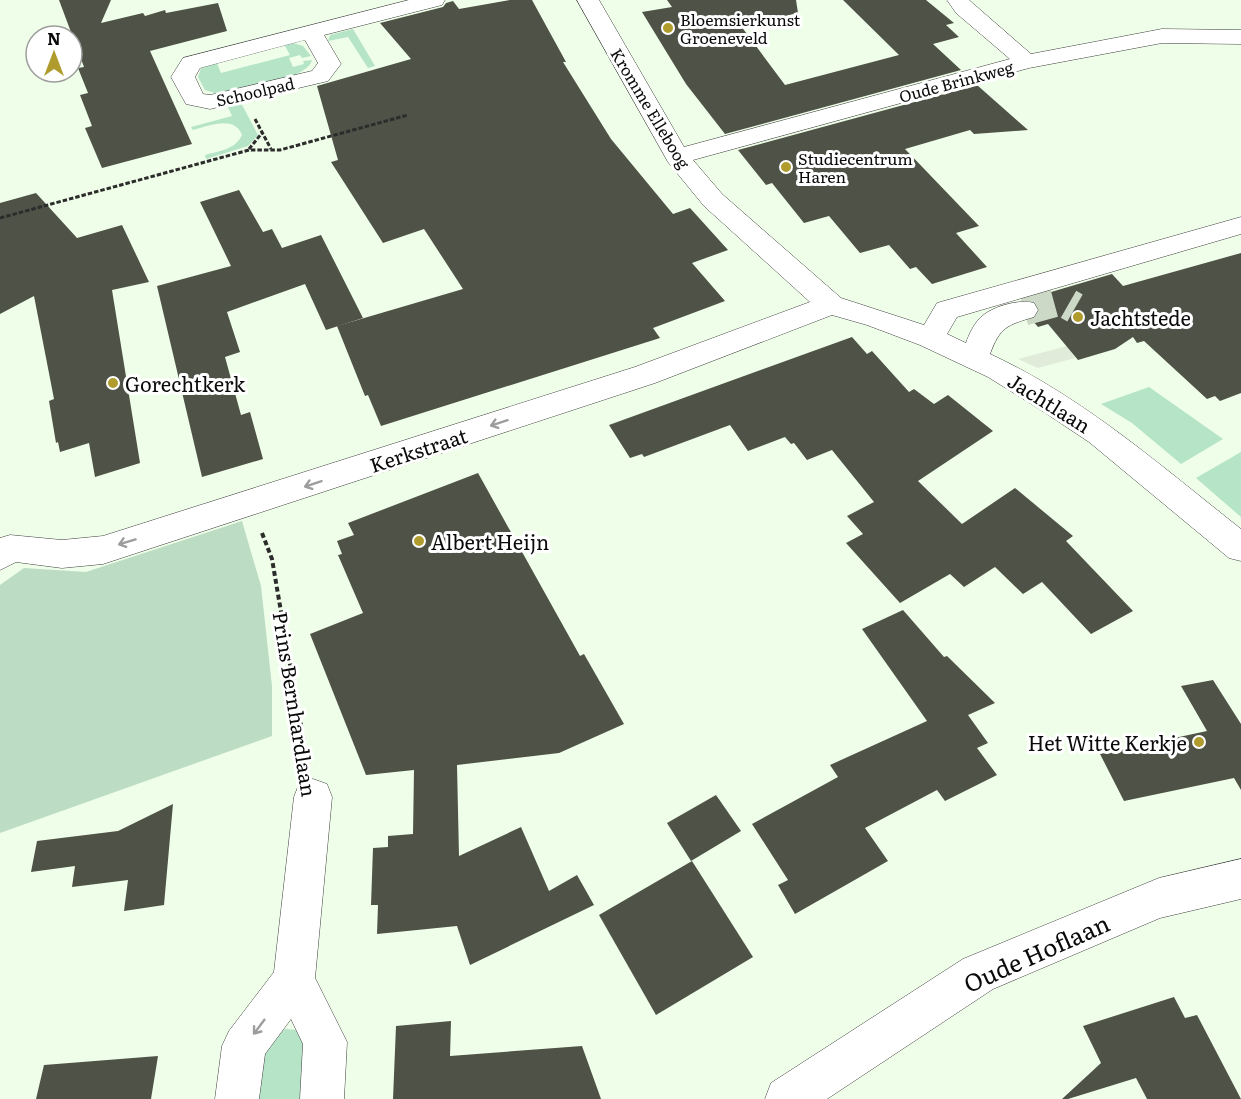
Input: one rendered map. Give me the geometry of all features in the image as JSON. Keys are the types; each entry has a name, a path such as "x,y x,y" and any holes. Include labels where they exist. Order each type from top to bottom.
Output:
{"street":[{"name":"Schoolpad","path":"311,32 330,64 320,76 210,102 194,99 183,76 191,63 434,0"},
{"name":"Kromme Elleboog","path":"588,0 677,157 713,200 831,305"},
{"path":"958,0 1026,63"},
{"name":"Oude Brinkweg","path":"677,157 1026,63 1162,36 1241,37"},
{"path":"930,338 947,310 1241,225"},
{"name":"Jachtlaan","path":"831,305 877,318 930,338 974,358 1052,402 1100,434 1241,548"},
{"name":"Kerkstraat","path":"3,543 62,554 103,550 252,504 645,375 831,305"},
{"path":"974,358 988,324 1002,316 1024,310"},
{"name":"Prins Bernhardlaan","path":"294,980 314,797"},
{"name":"Oude Hoflaan","path":"787,1099 978,974 1159,898 1241,879"},
{"path":"237,1099 244,1046 294,980 325,1042 322,1099"}],"path":[{"path":"252,112 272,150"},
{"path":"0,218 249,150 280,150 408,115"},
{"path":"249,150 262,133"},
{"name":"Prins Bernhardlaan","path":"252,504 272,559 314,797"}],"green space":[{"path":"353,29 375,66 368,68 348,37 328,41 330,35"},
{"path":"293,43 303,46 311,56 302,58 300,55 289,58 293,67 304,64 303,61 312,60 308,67 286,78 218,94 205,90 198,77 201,68 216,61 221,73 290,55 284,44"},
{"path":"240,101 258,135 248,146 206,159 205,155 231,147 242,135 233,125 227,124 193,130 191,127 232,116 227,105"},
{"path":"1149,387 1223,439 1181,464 1132,423 1101,404"},
{"path":"1241,452 1241,517 1196,478"},
{"path":"242,521 261,586 272,686 272,736 0,833 0,585 24,568 86,572"},
{"path":"285,1029 299,1030 310,1046 305,1099 259,1099 265,1044"}],"shaded area":[{"path":"1067,346 1075,358 1038,368 1018,359"}],"building":[{"path":"59,0 111,0 101,23 143,13 145,16 165,10 166,13 218,3 227,31 150,51 192,144 102,168 85,128 92,126 80,95 88,93 84,83 84,24 68,24"},
{"path":"510,0 532,0 566,62 563,62 611,139 673,214 690,208 728,250 692,263 725,301 653,328 660,338 381,426 368,395 365,396 337,326 463,289 424,229 383,243 331,162 338,160 317,86 411,59 380,23 443,7 446,3 453,1 459,9"},
{"path":"667,0 796,0 798,13 741,26 785,85 899,55 843,0 926,0 954,23 946,25 959,37 933,44 961,70 725,134 686,84 642,12 672,7"},
{"path":"977,85 1028,130 974,134 970,130 905,149 979,226 956,233 987,267 932,284 916,267 910,269 889,245 860,253 829,216 804,223 772,183 766,185 738,150"},
{"path":"239,190 263,232 272,229 282,248 321,235 363,318 326,330 305,284 227,312 240,352 225,357 241,415 250,412 263,459 202,477 157,286 231,266 200,202"},
{"path":"36,193 77,238 122,225 149,282 112,290 140,463 95,477 89,443 60,452 58,442 56,443 49,401 54,399 34,296 0,314 0,203"},
{"path":"1241,253 1241,393 1220,401 1215,396 1207,399 1144,341 1137,343 1133,337 1115,349 1078,360 1048,324 1038,327 1032,320 1036,318 1040,309 1034,301 1024,300 1112,274 1123,286"},
{"path":"852,337 867,354 872,351 909,392 914,389 934,404 948,395 993,431 918,481 962,524 1015,488 1073,536 1066,541 1133,611 1091,634 1042,582 1023,594 995,567 964,587 950,574 900,603 846,543 863,534 847,516 874,502 832,450 807,460 794,443 791,444 785,437 748,451 730,425 644,457 642,454 630,458 609,425"},
{"path":"478,473 580,656 584,654 624,724 559,753 457,765 459,856 521,827 549,891 577,875 594,905 470,965 457,926 377,934 378,905 371,905 373,848 388,847 388,836 413,834 414,770 366,775 310,634 363,613 338,555 342,554 337,541 354,535 348,523"},
{"path":"903,610 944,657 947,656 995,703 968,715 988,743 977,748 997,775 945,801 937,790 865,828 888,861 795,914 778,885 788,880 752,824 838,777 830,765 927,721 862,629"},
{"name":"Het Witte Kerkje","path":"1213,680 1241,724 1241,790 1234,778 1124,801 1100,754 1207,731 1181,686"},
{"path":"716,795 741,831 691,861 667,823"},
{"path":"173,804 164,905 124,911 128,880 72,887 75,866 31,872 37,841 118,831"},
{"path":"692,861 753,957 656,1015 599,915"},
{"path":"1174,997 1185,1018 1197,1015 1241,1099 1147,1099 1136,1078 1062,1099 1101,1063 1083,1026"},
{"path":"451,1021 450,1056 582,1046 601,1099 393,1099 396,1026"},
{"path":"158,1056 151,1099 36,1099 44,1065"}],"tunnel":[{"path":"1024,310 1061,300 1075,308"}],"place":[{"name":"Bloemsierkunst Groeneveld","path":"668,28"},
{"name":"Studiecentrum Haren","path":"786,167"},
{"name":"Jachtstede","path":"1078,317"},
{"name":"Gorechtkerk","path":"113,383"},
{"name":"Albert Heijn","path":"419,541"},
{"name":"Het Witte Kerkje","path":"1199,742"}]}
